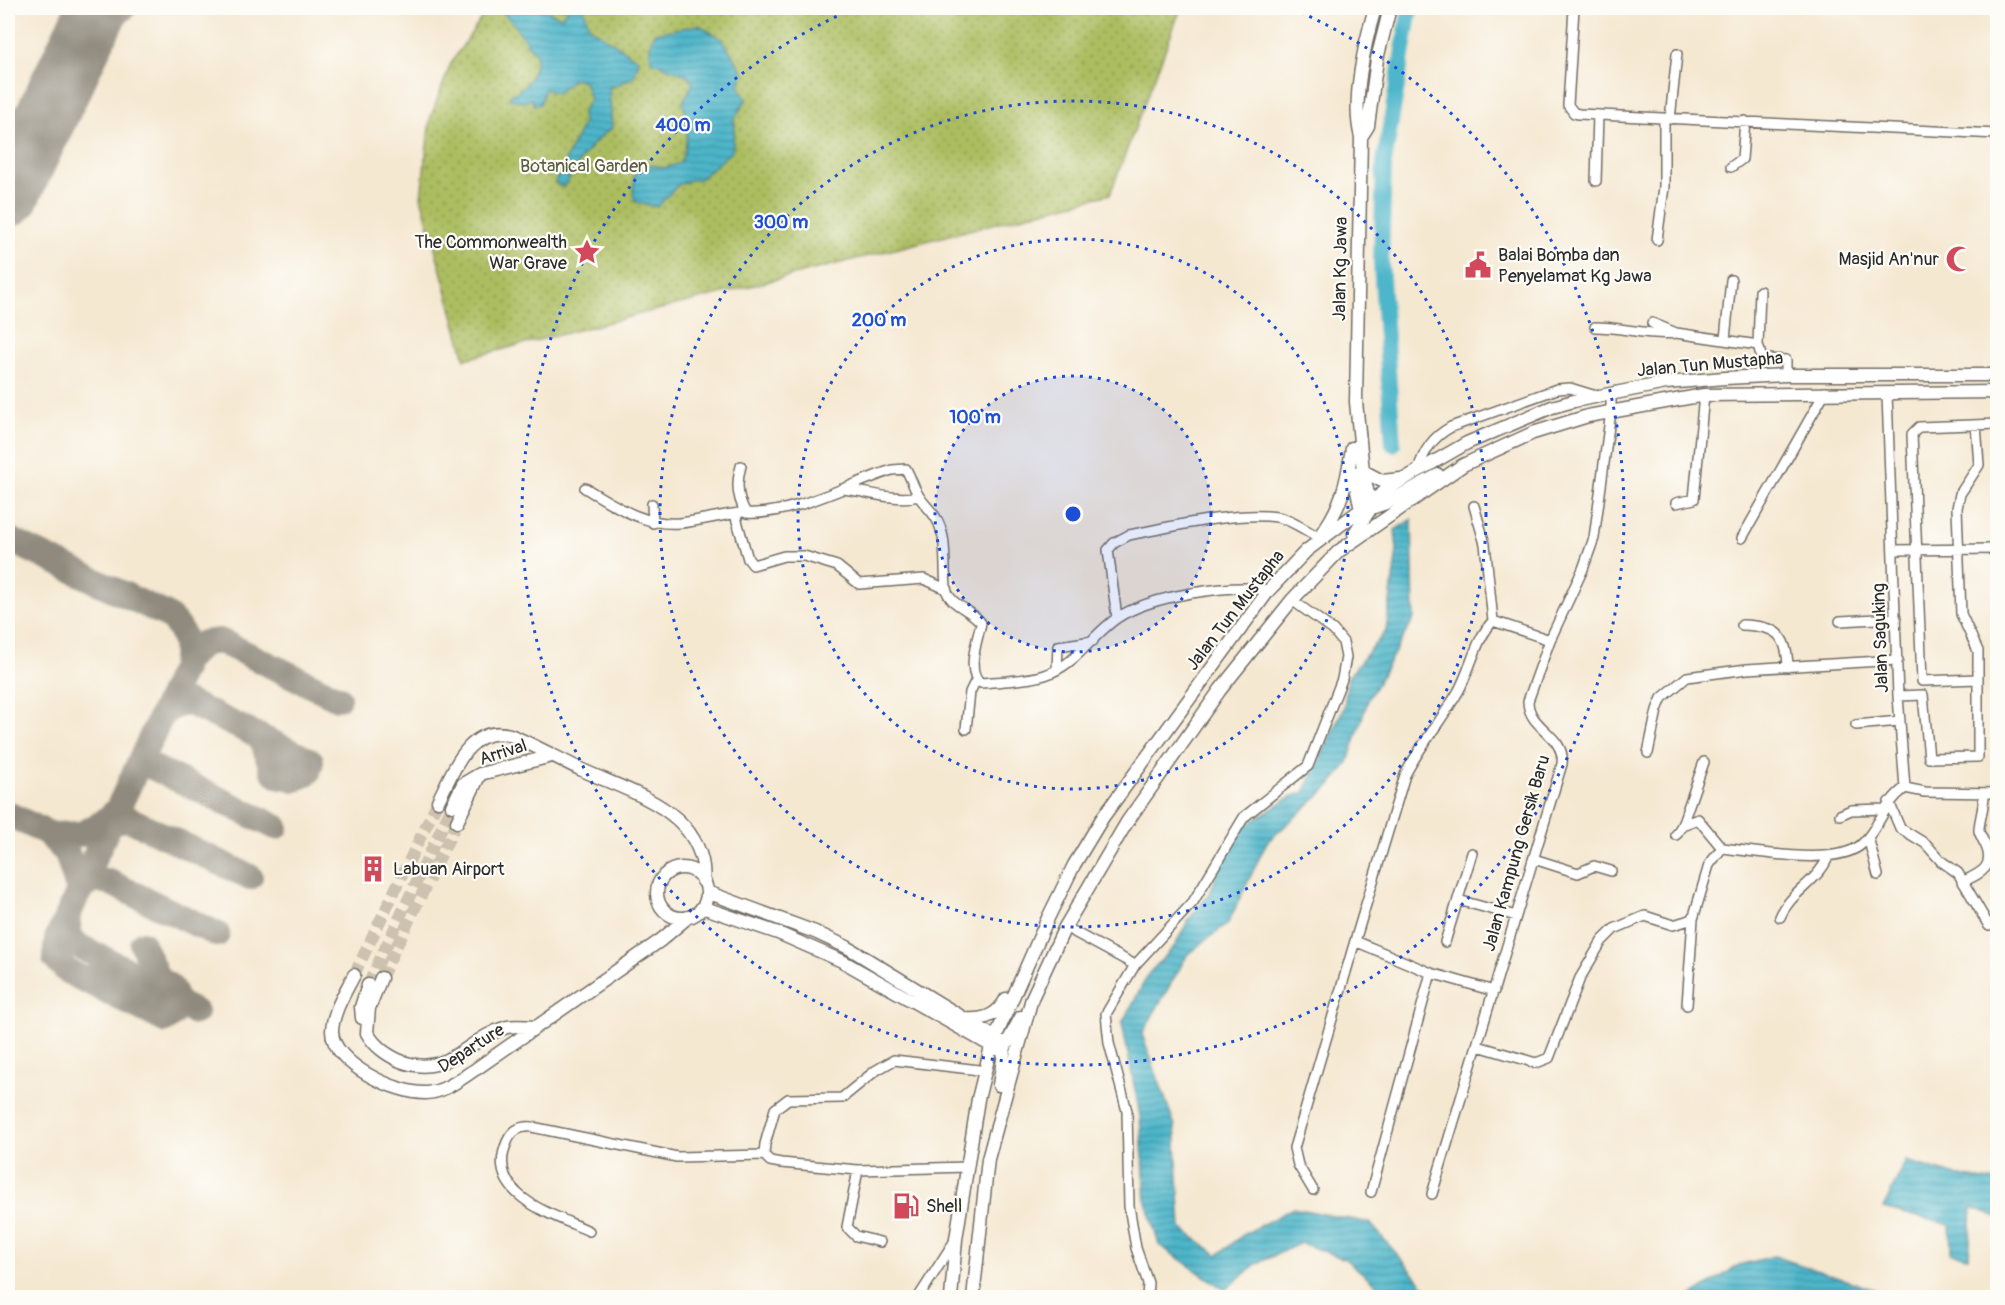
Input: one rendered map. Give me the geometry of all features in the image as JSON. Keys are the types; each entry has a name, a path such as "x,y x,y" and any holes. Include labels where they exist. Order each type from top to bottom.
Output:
{"main road":[{"name":"Jalan Kg Jawa","path":"1367,507 1353,476 1352,448 1356,402 1361,137 1358,126 1361,77 1375,8"},
{"name":"Jalan Kg Jawa","path":"1361,137 1368,126 1377,59 1390,8"},
{"path":"1980,376 1998,368"},
{"name":"Jalan Tun Mustapha","path":"951,1298 956,1239 978,1099 993,1042 1074,865 1103,818 1269,590 1306,551 1403,479 1506,425 1552,407 1666,383 1786,375 1998,375"},
{"path":"973,1298 988,1159 1005,1047 1032,998 1065,927 1121,832 1220,690 1292,600 1359,530 1367,507 1386,503 1423,481 1557,424 1611,411 1704,395 1998,392"},
{"name":"Jalan Kg Jawa","path":"1356,402 1367,507"},
{"path":"1306,551 1332,519 1344,494 1352,448"},
{"path":"1339,551 1463,465"},
{"path":"1363,471 1382,481 1403,479"},
{"path":"438,801 471,744 489,733 510,735 653,803 676,818 688,831 699,849 704,872 705,886 702,907 688,917 679,917 664,910 657,895 658,887 667,873 683,868 691,870 705,886 847,947 960,1022 1005,1047"},
{"name":"Arrival","path":"457,822 480,774 552,756"},
{"path":"452,806 463,784 480,774"},
{"path":"702,907 778,933 842,961 960,1022 978,1049 978,1099"},
{"name":"Departure","path":"354,975 333,1020 334,1042 343,1058 408,1090 425,1093 446,1088 661,940 688,917"},
{"path":"960,1022 982,1020 996,1012 1006,1000 1023,964 1034,950"},
{"path":"367,1033 369,1008 381,978"},
{"path":"368,984 360,1007 367,1033 373,1043 403,1062 427,1066 448,1060 508,1027 535,1027"},
{"path":"988,1159 1032,998"}],"street":[{"path":"1574,8 1568,105 1574,113 1998,134"},
{"path":"1657,240 1664,187 1667,119 1677,54"},
{"path":"1596,181 1598,115"},
{"path":"1731,167 1742,159 1745,121"},
{"path":"1725,339 1731,280"},
{"path":"1760,291 1758,345 1762,359 1786,360 1786,375"},
{"path":"1653,323 1676,333"},
{"path":"1595,327 1622,327 1631,332 1676,333 1758,345"},
{"path":"1419,470 1428,447 1437,435 1451,427 1557,389 1570,388 1596,396"},
{"path":"1742,538 1825,392"},
{"name":"Jalan Kampung Gersik Baru","path":"1432,1194 1563,757 1555,739 1536,724 1528,711 1528,701 1550,640 1583,569 1594,538 1611,411 1611,394"},
{"name":"Jalan Saguking","path":"1887,394 1898,696 1905,788"},
{"path":"1677,503 1694,499 1704,395"},
{"path":"1976,425 1979,465 1958,501 1961,614 1977,644 1979,754 1973,759 1929,758 1922,681 1915,550 1912,434 1919,427 1998,424"},
{"path":"741,465 739,494 746,513"},
{"path":"585,488 623,511 653,523 681,523 777,510 902,467 919,496 937,516 947,556 946,589 950,599 978,618 981,623 973,669 976,680 970,692 966,729"},
{"path":"839,488 868,491 887,497 919,496"},
{"path":"652,504 653,523"},
{"path":"1313,1190 1298,1165 1294,1148 1405,775 1418,750 1458,692 1483,634 1493,621 1485,544 1474,506"},
{"path":"735,514 748,559 753,565 784,556 804,556 837,566 859,584 924,579 946,589"},
{"path":"1117,618 1108,550 1114,543 1130,536 1207,522 1267,516 1282,518 1318,537"},
{"path":"1893,550 1998,549"},
{"path":"976,680 981,683 1031,678 1057,669 1093,641 1117,618 1137,608 1218,589 1242,586 1269,590"},
{"path":"1147,1298 1148,1283 1136,1248 1130,1216 1127,1111 1106,1026 1106,1014 1136,965 1193,902 1244,817 1308,766 1342,679 1346,657 1342,642 1333,630 1292,600"},
{"path":"1840,621 1896,618"},
{"path":"1493,621 1550,640"},
{"path":"1742,625 1764,627 1781,636 1787,646 1788,667"},
{"path":"1057,669 1058,646 1093,641"},
{"path":"1648,753 1657,710 1662,698 1679,681 1693,675 1898,660"},
{"path":"1922,681 1978,679"},
{"path":"1898,696 1923,695"},
{"path":"1856,725 1900,721"},
{"path":"1676,835 1682,825 1704,762"},
{"path":"1682,825 1698,819 1722,849 1828,857 1856,849 1868,837 1887,806 1905,788 1925,792 1998,793"},
{"path":"1962,882 1985,871 1988,866 1989,853 1979,831 1984,807 1984,793"},
{"path":"1840,815 1887,806"},
{"path":"1887,806 1900,828 1926,844 1941,861 1958,873 1962,882 1972,893 1989,926"},
{"path":"1868,837 1878,875"},
{"path":"1687,1005 1694,920 1709,865 1722,849"},
{"path":"1445,942 1472,853"},
{"path":"1780,917 1794,897 1820,872 1828,857"},
{"path":"1534,859 1578,873 1594,866 1611,871"},
{"path":"1458,900 1516,916"},
{"path":"1478,1046 1536,1063 1549,1058 1580,978 1608,934 1645,916 1673,925 1694,920"},
{"path":"1065,927 1136,965"},
{"path":"1354,941 1431,972 1494,991"},
{"path":"1371,1192 1431,972"},
{"path":"764,1155 765,1143 776,1109 788,1099 842,1098 875,1071 894,1060 979,1070"},
{"path":"589,1232 521,1197 505,1181 501,1154 509,1135 516,1130 532,1127 677,1157 764,1155 770,1161 789,1165 858,1170 968,1167"},
{"path":"858,1170 847,1227 856,1236 880,1242"},
{"path":"918,1298 956,1239"}],"green space":[{"name":"Botanical Garden","path":"488,8 1181,8 1110,194 465,359 421,197 430,119 451,63"}],"water":[{"path":"497,8 525,10 539,8 561,17 569,8 584,8 589,27 639,60 634,77 609,88 612,128 585,154 565,186 559,186 555,182 583,124 582,112 590,100 584,81 574,78 557,93 545,89 540,104 534,105 532,99 523,102 510,99 510,96 530,79 536,54 513,24"},
{"path":"699,25 722,39 744,73 739,85 746,100 733,121 735,124 732,151 700,179 678,185 657,207 636,202 633,195 635,171 650,165 665,168 680,163 687,133 683,102 693,83 687,75 651,61 650,46 655,33"},
{"path":"1412,519 1414,618 1368,700 1347,765 1329,787 1267,842 1228,923 1188,954 1142,1034 1175,1126 1181,1228 1218,1255 1243,1235 1293,1208 1370,1223 1434,1297 1392,1297 1345,1259 1301,1243 1256,1264 1225,1290 1159,1245 1146,1202 1140,1116 1122,1023 1149,973 1174,947 1189,919 1210,893 1225,851 1243,827 1292,796 1303,793 1344,707 1348,677 1386,631 1397,550 1395,530"},
{"path":"1906,1161 1953,1175 1997,1182 1997,1217 1972,1207 1969,1257 1951,1253 1950,1225 1883,1208"},
{"path":"1774,1256 1896,1297 1690,1297 1739,1265"}],"waterway":[{"path":"1393,444 1381,263 1384,163 1410,8"}],"taxiway":[{"path":"78,48 91,30 123,8"},
{"path":"8,539 165,614 172,619 181,632 186,653 183,669 121,802 117,810 104,822 81,834 52,835 8,814"},
{"path":"186,660 204,643 220,641 338,698"},
{"path":"162,714 174,706 187,702 311,761 308,772 295,779 282,775 280,777 273,771 261,737"},
{"path":"140,761 276,827"},
{"path":"217,934 107,881 92,881 79,891 111,821 129,819 250,877"},
{"path":"46,832 67,853 79,891 57,939 55,958 67,971 165,1020 173,1014 174,993 169,986 159,981 142,944"},
{"path":"67,918 70,937 78,946 137,975"},
{"path":"94,977 110,984 128,979 195,1012"}],"runway":[{"path":"8,196 98,8"}],"tunnel":[{"path":"354,975 438,801"},
{"path":"368,985 452,806"},
{"path":"381,978 457,822"}],"place":[{"name":"The Commonwealth War Grave","path":"587,252"},
{"name":"Masjid An'nur","path":"1959,259"},
{"name":"Balai Bomba dan Penyelamat Kg Jawa","path":"1478,265"},
{"name":"Labuan Airport","path":"373,869"},
{"name":"Shell","path":"906,1206"}]}
